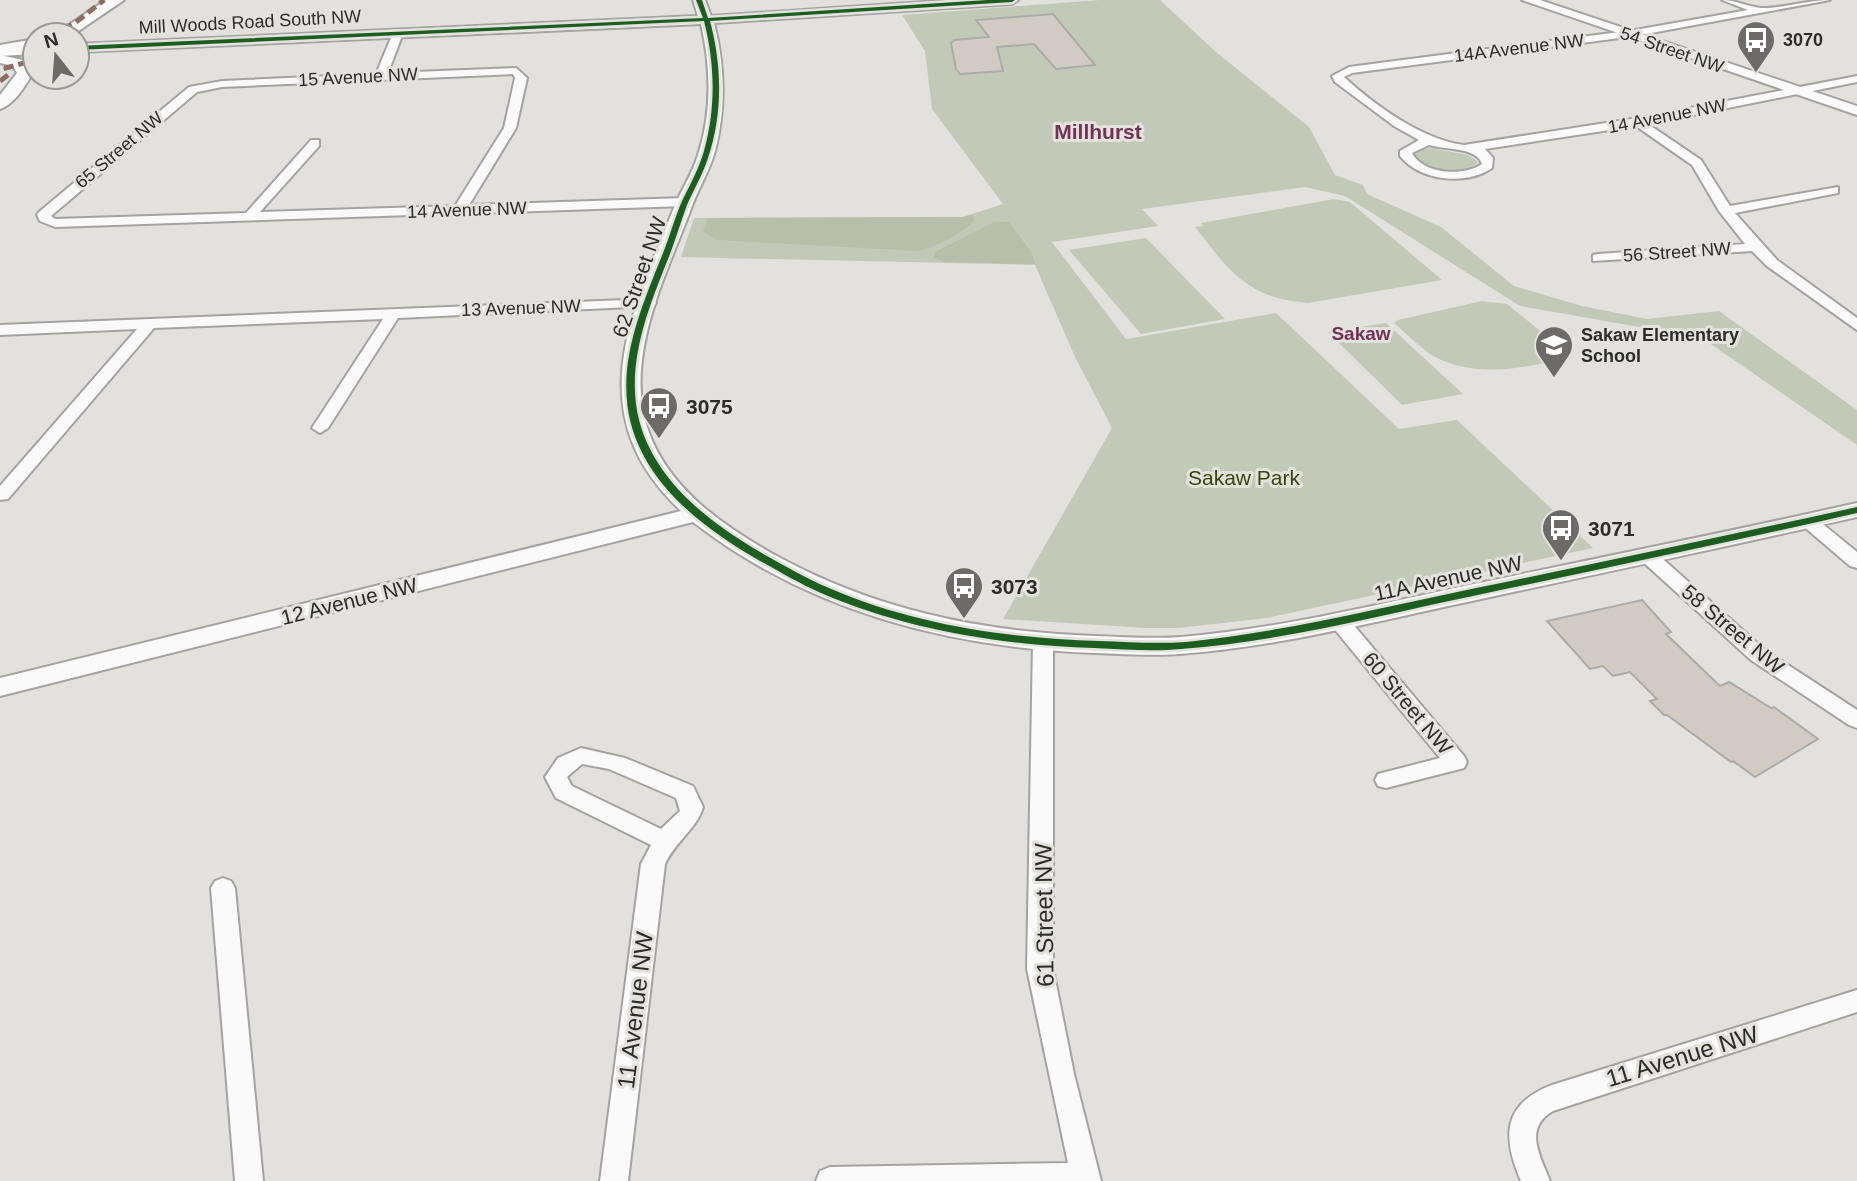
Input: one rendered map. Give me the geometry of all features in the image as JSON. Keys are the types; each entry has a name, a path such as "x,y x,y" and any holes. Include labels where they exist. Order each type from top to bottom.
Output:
{"main road":[{"path":"88,21 117,0"},
{"path":"91,33 125,0"},
{"path":"0,51 21,46"},
{"path":"0,59 18,63 25,73 17,87 0,104"},
{"path":"0,104 21,89"}],"street":[{"name":"Mill Woods Road South NW","path":"91,45 398,33 702,10 1012,0"},
{"name":"54 Street NW","path":"1528,0 1857,111"},
{"path":"1727,0 1760,11"},
{"name":"14A Avenue NW","path":"1427,141 1339,80 1338,76 1349,70 1627,34 1825,0"},
{"name":"62 Street NW","path":"702,10 714,52 716,89 713,126 694,187 685,202 649,303 634,349 630,374 630,400 636,430 660,476 697,514 749,551 828,592 947,628 1043,643"},
{"path":"381,76 398,33"},
{"path":"0,51 21,50"},
{"name":"15 Avenue NW","path":"200,87 516,71 522,78 510,128 460,209"},
{"name":"14 Avenue NW","path":"1470,149 1638,122 1857,79"},
{"name":"65 Street NW","path":"45,219 44,215 58,202 188,92 200,87"},
{"name":"56 Street NW","path":"1638,122 1697,163 1726,211 1755,247 1812,295 1854,321"},
{"path":"1427,141 1442,146 1470,149 1487,158 1488,165 1475,173 1449,174 1423,168 1407,158 1405,153 1411,146 1427,141"},
{"path":"249,217 315,143"},
{"name":"56 Street NW","path":"1726,211 1833,190"},
{"name":"14 Avenue NW","path":"45,219 55,223 685,202"},
{"name":"56 Street NW","path":"1598,258 1755,247"},
{"name":"13 Avenue NW","path":"0,330 649,303"},
{"path":"320,428 394,313"},
{"path":"2,495 149,324"},
{"name":"11A Avenue NW","path":"1043,643 1184,646 1339,621 1649,557 1857,510"},
{"name":"12 Avenue NW","path":"0,687 697,514"},
{"path":"1808,521 1857,562"},
{"name":"58 Street NW","path":"1649,557 1758,655 1857,720"},
{"name":"60 Street NW","path":"1339,621 1457,762 1385,780"},
{"name":"61 Street NW","path":"1043,643 1040,969 1086,1179"},
{"name":"11 Avenue NW","path":"614,1181 653,864 664,841 690,815 692,807 685,792 597,756 581,756 563,766 556,777 564,792 664,841"},
{"path":"223,888 249,1181"},
{"name":"11 Avenue NW","path":"1536,1181 1531,1173 1521,1129 1529,1112 1552,1097 1857,1001"},
{"path":"830,1181 1086,1179"}],"green space":[{"name":"Sakaw Park","path":"1100,0 1160,0 1216,52 1309,127 1335,175 1363,185 1367,194 1441,227 1514,286 1582,306 1647,319 1719,311 1857,410 1857,445 1702,338 1520,306 1345,196 1305,187 1142,209 1158,226 1052,242 1126,339 1276,313 1399,429 1457,420 1593,548 1267,618 1179,628 1003,619 1112,428 1075,357 1035,265 681,257 694,218 963,217 1003,204 932,109 925,51 902,15"},
{"path":"1430,148 1468,155 1478,162 1464,169 1436,168 1420,161 1415,155 1419,150"},
{"path":"1334,199 1350,202 1442,280 1308,303 1287,300 1255,289 1242,280 1230,270 1195,227 1203,226 1201,223"},
{"path":"973,214 974,221 961,232 918,251 715,240 703,231 708,218 963,217"},
{"path":"994,222 1009,222 1032,253 1035,264 943,262 934,257 935,252"},
{"path":"1146,238 1225,319 1141,334 1069,250"},
{"path":"1482,301 1507,304 1572,357 1504,369 1471,368 1437,358 1394,323"},
{"path":"1386,323 1463,394 1402,405 1328,332"}],"building":[{"path":"1053,14 1095,65 1056,69 1034,44 997,47 1003,71 960,74 956,69 951,43 954,40 989,37 976,20"},
{"path":"1642,600 1671,632 1666,634 1720,686 1729,682 1771,708 1774,707 1818,739 1755,777 1664,715 1650,701 1657,699 1630,672 1613,676 1603,666 1590,669 1547,621"}],"marked path":[{"path":"78,21 104,0"},
{"path":"0,81 8,75 6,68 21,64"}],"cycle path":[{"path":"699,0 714,50 716,103 712,129 706,155 685,202 639,327 630,378 631,403 637,430 648,454 662,477 680,497 700,516 745,548 822,589 898,616 967,632 1074,644 1179,646 1259,635 1365,615 1857,510"},
{"path":"91,47 720,19 1012,0"}],"place":[{"name":"3070","path":"1756,74"},
{"name":"Sakaw Elementary School","path":"1554,379"},
{"name":"3075","path":"659,440"},
{"name":"3071","path":"1561,562"},
{"name":"3073","path":"964,620"}],"district":[{"name":"Millhurst","path":"1098,131"},
{"name":"Sakaw","path":"1361,333"}]}
